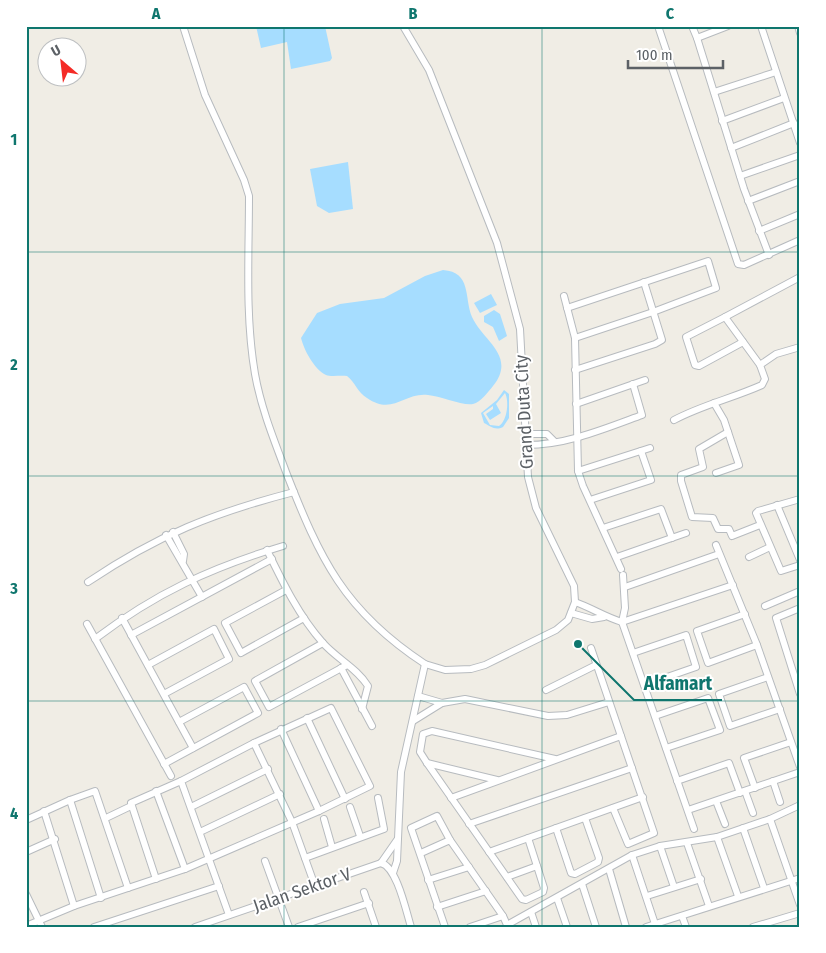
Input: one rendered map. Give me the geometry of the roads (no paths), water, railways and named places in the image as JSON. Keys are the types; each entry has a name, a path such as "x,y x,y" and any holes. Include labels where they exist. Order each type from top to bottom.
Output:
{"street":[{"path":"183,26 206,95 244,180 249,196 250,327 255,375 270,428 294,492 326,564 342,589 366,618 395,645 425,664 445,670 471,669 485,665 556,630 568,620 575,602 596,610 604,617"},
{"name":"Grand Duta City","path":"403,26 429,70 497,243 520,329 528,477 536,508 574,586 575,602"},
{"path":"658,26 737,262 740,266 744,265 800,240"},
{"path":"692,26 748,201 769,254"},
{"path":"697,38 728,26"},
{"path":"761,26 800,143"},
{"path":"714,92 776,72"},
{"path":"722,120 784,98"},
{"path":"731,148 794,123"},
{"path":"740,176 800,155"},
{"path":"748,201 800,181"},
{"path":"759,231 800,214"},
{"path":"567,308 708,261 716,288 653,312 575,338"},
{"path":"743,342 698,366 695,365 686,337 800,277"},
{"path":"575,370 662,340 644,282"},
{"path":"564,296 575,338 578,471 622,572 625,587 622,622 694,829"},
{"path":"674,420 763,384 764,376 760,365 725,317"},
{"path":"760,365 776,354 800,347"},
{"path":"576,404 645,380"},
{"path":"526,445 546,445 554,441 576,438 642,416 633,384"},
{"path":"714,403 728,432 739,466 716,473"},
{"path":"728,432 699,449 703,466 681,475 690,513 696,518 712,518 718,529 729,529 732,536 760,524"},
{"path":"526,434 547,434 554,441"},
{"path":"578,471 650,448"},
{"path":"590,500 651,480 641,451"},
{"path":"88,582 166,535 211,516 294,492"},
{"path":"799,501 777,505 757,512 760,524 781,572 800,565"},
{"path":"777,505 800,560"},
{"path":"603,528 661,509 672,538"},
{"path":"173,532 184,554 183,561 202,597"},
{"path":"616,557 686,533"},
{"path":"166,535 177,558 183,561"},
{"path":"716,545 757,645 800,767"},
{"path":"95,638 122,618 191,578 282,546"},
{"path":"749,558 770,547"},
{"path":"268,550 286,590 304,618 344,666 368,686 362,709"},
{"path":"625,587 720,554"},
{"path":"131,635 272,559"},
{"path":"571,613 592,619 604,617 622,622 733,585"},
{"path":"286,590 225,623 241,653 304,618"},
{"path":"765,606 800,591"},
{"path":"800,608 776,618 800,694"},
{"path":"745,614 697,631 708,663 757,645"},
{"path":"122,618 194,748"},
{"path":"87,624 171,776"},
{"path":"148,665 214,630 229,659 164,694"},
{"path":"633,653 686,635 696,667 644,685"},
{"path":"323,643 255,681 269,707 344,666"},
{"path":"591,648 654,833 631,844 626,842 613,808"},
{"path":"393,874 397,861 401,772 425,664"},
{"path":"546,690 596,665"},
{"path":"344,666 362,709 372,726"},
{"path":"768,677 719,694 730,726 780,709"},
{"path":"164,764 258,713 244,686 179,722"},
{"path":"418,696 442,703 474,700 532,714 557,716 609,702"},
{"path":"655,716 708,698 720,730 666,748"},
{"path":"413,721 442,703"},
{"path":"26,926 40,923 74,906 211,862 370,786 331,708 281,729 181,781 132,802 131,806 106,818"},
{"path":"307,718 345,799"},
{"path":"281,729 319,811"},
{"path":"528,838 544,888 543,892 526,900 522,899 427,763 420,748 422,734 432,731 556,759"},
{"path":"451,798 621,736"},
{"path":"755,788 744,758 791,742"},
{"path":"254,743 292,822 315,886"},
{"path":"427,763 499,780"},
{"path":"677,781 730,763 753,813"},
{"path":"470,824 632,768"},
{"path":"191,807 268,769"},
{"path":"688,810 800,772"},
{"path":"181,781 229,915"},
{"path":"773,781 780,802"},
{"path":"26,820 94,790 106,818 128,888"},
{"path":"156,791 185,869"},
{"path":"200,832 280,794"},
{"path":"489,852 643,797"},
{"path":"305,858 360,836 385,829 378,798"},
{"path":"70,800 101,898"},
{"path":"716,801 725,824"},
{"path":"445,927 411,828 436,816 450,840 503,916 507,926 632,855 660,846 717,837 800,805"},
{"path":"131,806 156,879"},
{"path":"350,807 360,836"},
{"path":"44,811 55,840 74,906"},
{"path":"556,828 571,873 575,874 598,862 599,858 585,818"},
{"path":"770,818 800,905"},
{"path":"324,819 332,847"},
{"path":"744,828 764,888"},
{"path":"717,837 738,896"},
{"path":"397,839 381,863 389,867 393,874 411,927"},
{"path":"26,852 55,840"},
{"path":"420,853 450,840"},
{"path":"687,843 710,906"},
{"path":"660,846 674,887"},
{"path":"632,855 655,924"},
{"path":"265,861 290,927"},
{"name":"Jalan Sektor V","path":"195,927 381,863"},
{"path":"428,880 469,866"},
{"path":"507,877 537,866"},
{"path":"609,869 626,927"},
{"path":"646,927 738,896 800,878"},
{"path":"647,896 701,879"},
{"path":"582,884 596,927"},
{"path":"94,927 219,886"},
{"path":"438,907 486,891"},
{"path":"364,892 376,927"},
{"path":"26,894 40,923"},
{"path":"557,898 567,927"},
{"path":"298,927 369,903"},
{"path":"531,912 536,927"},
{"path":"753,927 800,913"},
{"path":"470,927 503,916"},
{"path":"682,916 686,927"}],"water":[{"path":"256,26 325,26 332,58 330,61 291,69 287,42 261,48"},
{"path":"348,162 353,209 329,213 317,206 310,169"},
{"path":"443,270 452,272 463,281 472,317 500,357 499,375 493,386 479,401 469,404 420,395 384,405 364,396 347,376 326,375 314,364 304,348 301,338 317,313 340,304 384,298 425,276"},
{"path":"491,294 497,305 480,313 474,303"},
{"path":"494,310 500,314 507,336 499,341 493,327 484,322 484,316"},
{"path":"504,390 509,394 509,418 503,427 493,428 484,423 481,413 497,400","holes":["505,393 507,410 502,423 499,426 490,425 483,413 493,406 493,409 486,414 490,420 501,413 496,404"]}],"place":[{"name":"Alfamart","path":"578,644"}]}
